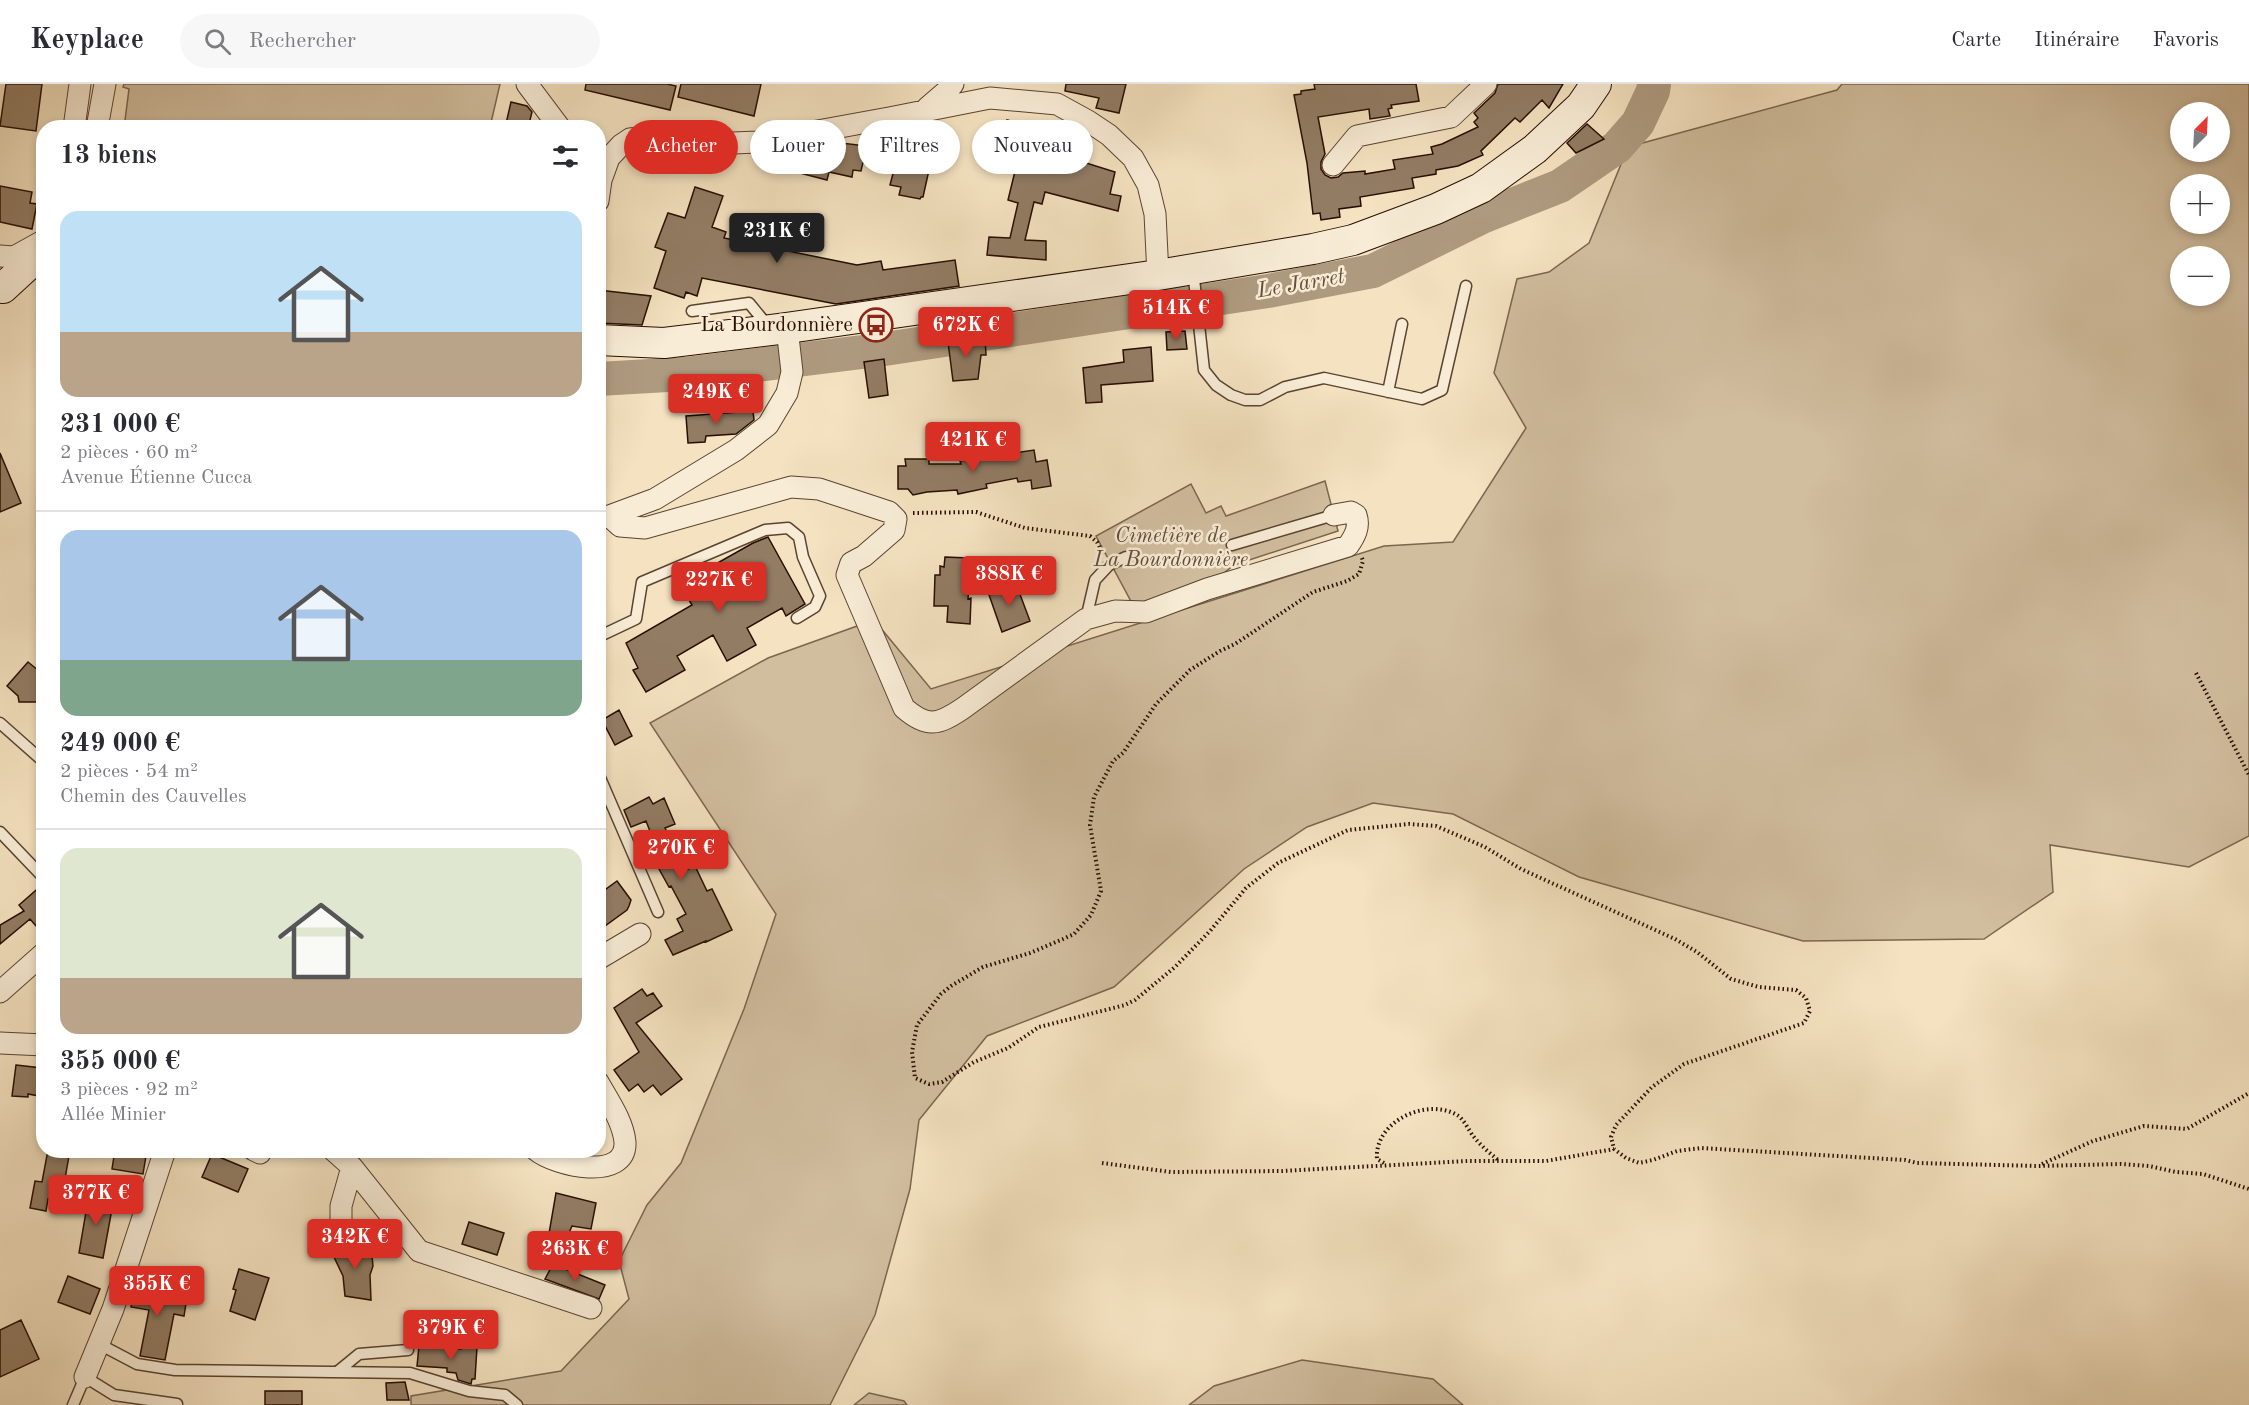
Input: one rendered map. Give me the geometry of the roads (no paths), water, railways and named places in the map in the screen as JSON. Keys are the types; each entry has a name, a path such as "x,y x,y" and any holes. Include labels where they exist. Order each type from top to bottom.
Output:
{"main road":[{"path":"606,340 664,344 782,334 1158,275 1194,279 1353,240 1436,209 1481,188 1527,155 1581,106 1596,84"},
{"path":"1,289 36,256"},
{"path":"1,289 36,284"}],"street":[{"path":"72,120 81,84"},
{"path":"99,120 105,84"},
{"path":"527,84 554,120"},
{"path":"924,110 953,84"},
{"path":"1333,165 1357,136 1451,117 1486,84"},
{"path":"606,165 621,145 630,139 647,137 667,142 708,144 758,142 924,110 985,91 1057,104 1109,135 1133,158 1148,185 1155,213 1158,275"},
{"path":"0,256 14,257 36,252"},
{"path":"606,516 655,499 736,450 768,425 787,393 792,372 782,334"},
{"path":"606,518 620,526 645,528 791,487 819,489 889,512 896,519 894,530 864,556 851,563 847,575 904,708 915,718 926,722 942,722 1086,620 1115,611 1146,612 1207,589 1348,546 1359,524 1356,515 1351,512 1334,515"},
{"path":"606,954 640,934"},
{"path":"0,992 36,960"},
{"path":"0,1043 36,1045"},
{"path":"547,1158 563,1165 605,1167 620,1157 625,1144 622,1127 606,1097"},
{"path":"85,1377 123,1281 162,1158"},
{"path":"342,1158 352,1167 419,1251 591,1308"},
{"path":"340,1232 341,1206 352,1167"}],"lane":[{"path":"1194,279 1204,370 1216,385 1245,400 1260,400 1285,387 1324,378 1422,399 1442,390 1466,286"},
{"path":"692,311 749,303 782,334"},
{"path":"1388,392 1402,324"},
{"path":"1232,545 1334,515"},
{"path":"606,634 636,619 642,582 765,530 788,528 799,537 803,557 820,596 815,607 797,618"},
{"path":"1086,620 1095,580 1109,565 1126,557"},
{"path":"0,723 36,755"},
{"path":"606,792 658,912"},
{"path":"0,832 36,870"},
{"path":"99,1344 137,1364 175,1370 410,1373 469,1391 505,1395 517,1405"},
{"path":"337,1372 359,1354 408,1350"},
{"path":"73,1405 85,1377 114,1395 177,1404"}],"waterway":[{"name":"Le Jarret","path":"606,379 685,374 878,350 1268,291 1373,271 1482,217 1560,186 1617,147 1638,123 1654,84"}],"place":[{"name":"La Bourdonnière","path":"876,325"}],"park label":[{"name":"Cimetière de La Bourdonnière","path":"1171,548"}]}
